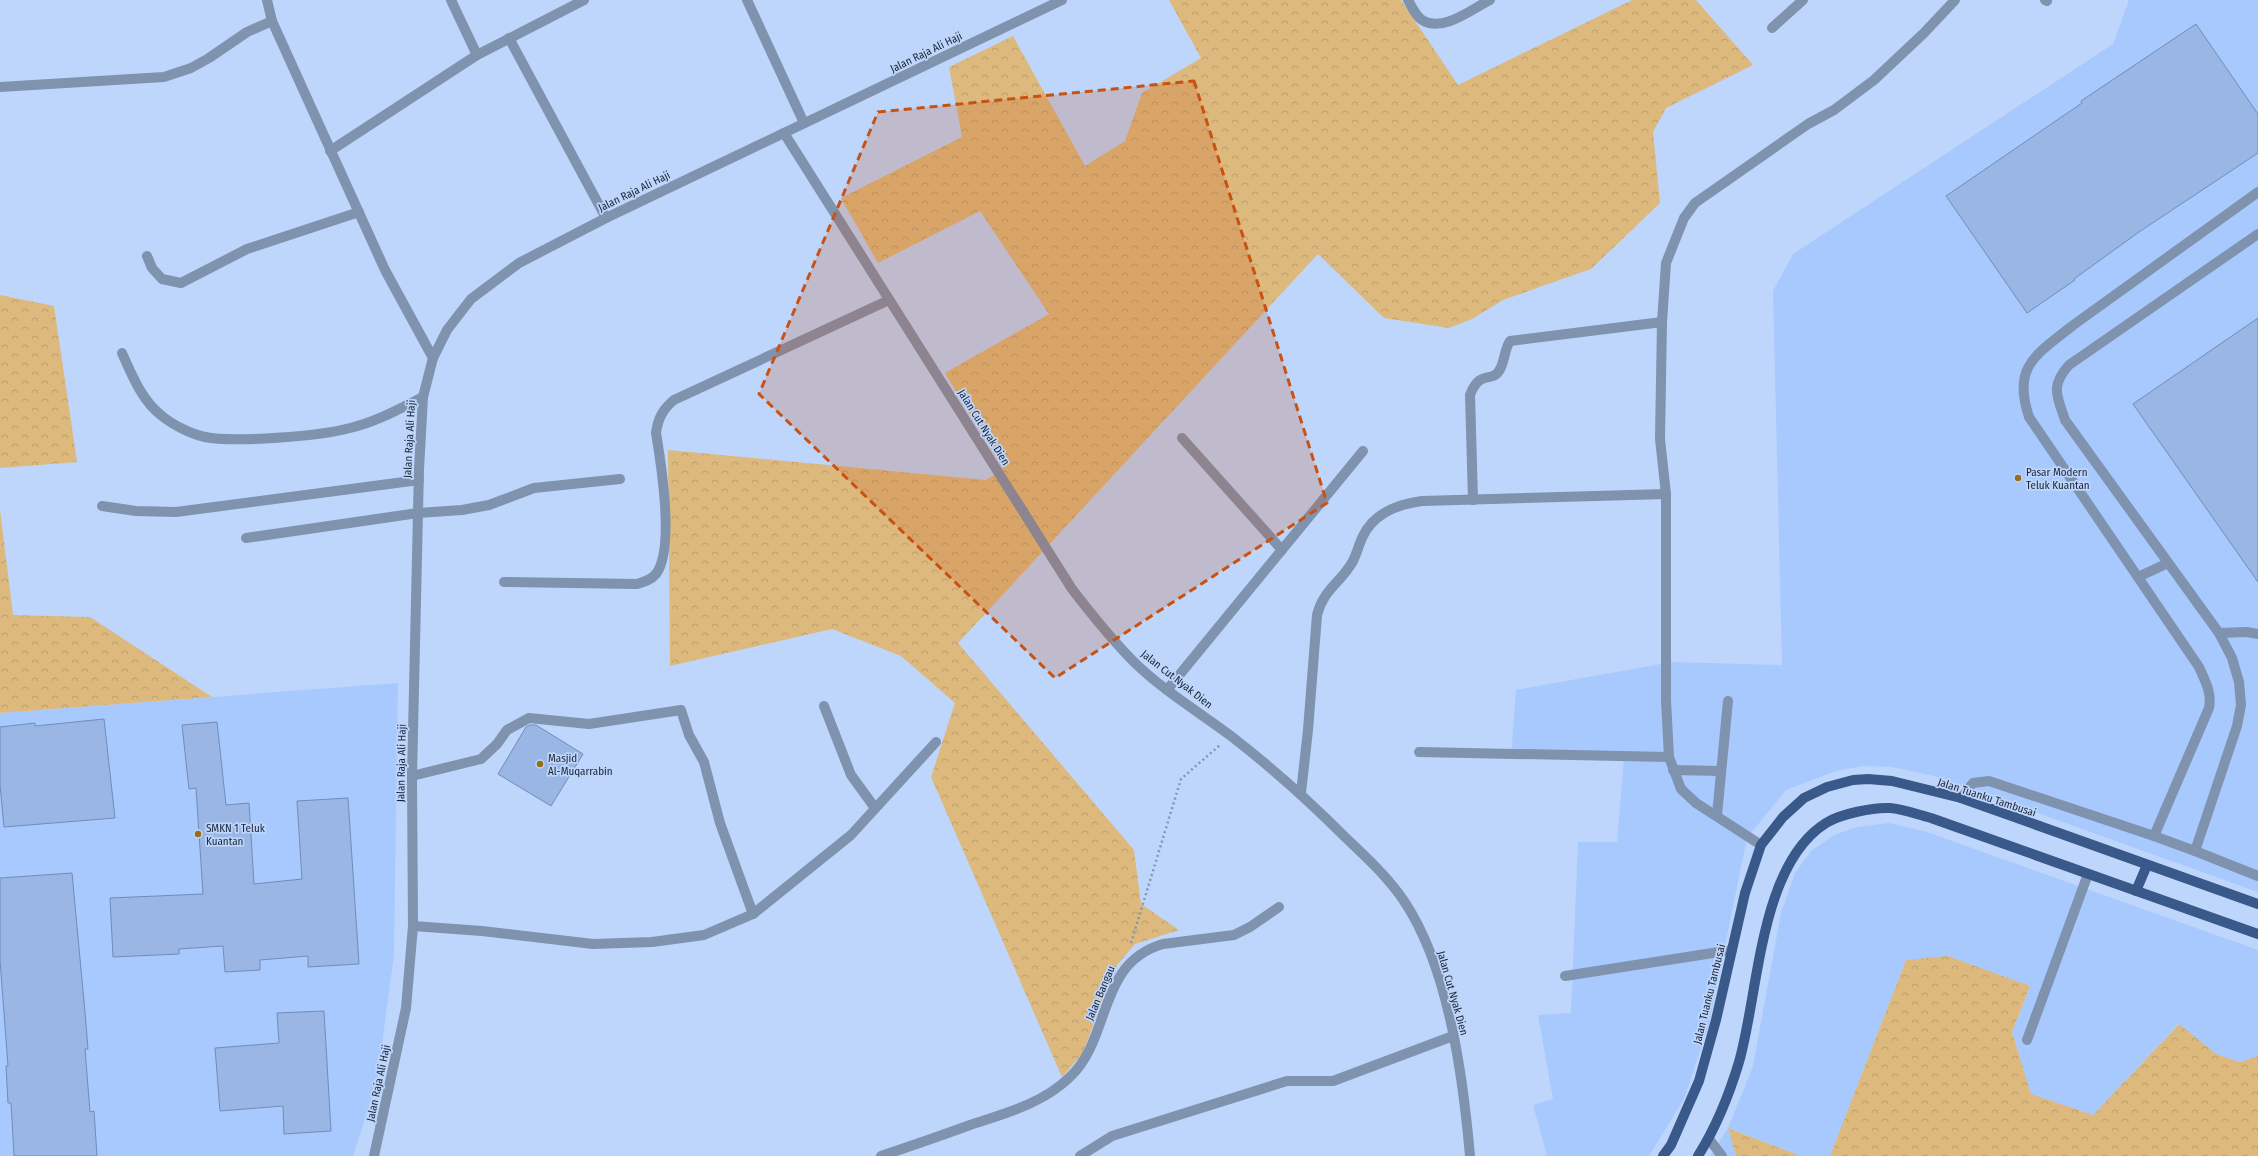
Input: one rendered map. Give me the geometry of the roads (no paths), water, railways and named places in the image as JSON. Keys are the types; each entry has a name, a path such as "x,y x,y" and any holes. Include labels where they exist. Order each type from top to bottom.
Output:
{"main road":[{"name":"Jalan Tuanku Tambusai","path":"1663,1156 1671,1144 1699,1081 1716,1020 1745,893 1761,845 1783,817 1804,798 1827,787 1853,780 1892,781 1961,798 2258,904"},
{"path":"1698,1156 1709,1139 1739,1062 1771,909 1786,866 1804,842 1826,823 1854,813 1890,808 1931,818 2258,934"},
{"path":"2136,891 2147,865"}],"street":[{"path":"267,0 272,21 385,270 433,358"},
{"path":"451,0 477,55"},
{"path":"330,151 477,55 584,0"},
{"path":"747,0 804,123"},
{"name":"Jalan Raja Ali Haji","path":"374,1156 406,1008 413,926 412,776 422,397 433,358 447,330 471,299 519,263 606,218 1062,0"},
{"path":"1408,0 1421,19 1437,24 1451,20 1490,0"},
{"path":"1772,28 1803,0"},
{"path":"1761,845 1717,815 1696,803 1681,789 1669,757 1666,700 1666,494 1660,439 1662,322 1666,263 1684,218 1695,203 1808,124 1834,110 1874,80 1924,33 1955,0"},
{"path":"0,87 164,77 203,62 247,32 272,21"},
{"path":"510,38 606,218"},
{"name":"Jalan Cut Nyak Dien","path":"784,133 1072,589 1097,623 1131,659 1167,690 1231,736 1300,793 1375,866 1404,902 1425,940 1440,985 1453,1036 1465,1102 1470,1156"},
{"path":"2154,836 2209,708 2209,688 2199,666 2029,417 2022,390 2026,372 2032,362 2044,349 2072,326 2258,192"},
{"path":"147,256 152,268 162,279 181,283 247,249 359,212"},
{"path":"2195,851 2237,726 2240,705 2239,682 2232,658 2219,633 2064,420 2057,396 2057,382 2069,366 2258,234"},
{"path":"504,582 637,584 649,580 658,570 664,547 664,498 656,433 657,423 664,408 674,400 889,300"},
{"path":"1473,500 1470,395 1475,383 1479,379 1496,375 1500,370 1506,348 1510,341 1662,322"},
{"path":"122,353 147,401 162,416 184,428 206,437 255,438 349,428 373,421 422,397"},
{"path":"1182,438 1282,550"},
{"path":"1167,690 1363,451"},
{"path":"246,538 418,513 462,510 489,505 534,488 620,479"},
{"path":"102,506 136,511 176,512 419,480"},
{"path":"1300,793 1308,730 1317,615 1323,596 1353,562 1364,534 1372,522 1383,514 1403,504 1422,501 1666,494"},
{"path":"2138,577 2168,563"},
{"path":"2219,633 2247,632 2258,634"},
{"path":"1717,815 1728,701"},
{"path":"824,706 851,775 875,808"},
{"path":"412,776 481,759 497,744 507,730 529,718 589,724 681,710 689,735 704,762 720,823 753,914"},
{"path":"413,926 482,931 593,944 652,942 704,935 753,914 851,835 936,742"},
{"path":"1419,752 1669,757"},
{"path":"1673,770 1722,771"},
{"path":"1961,798 1973,782 1989,781 2154,836 2258,876"},
{"path":"2027,1040 2088,874"},
{"name":"Jalan Bangau","path":"881,1156 1019,1109 1049,1095 1071,1076 1082,1064 1090,1049 1114,987 1124,968 1152,947 1234,935 1250,927 1279,907"},
{"path":"1565,976 1732,950"},
{"path":"1080,1156 1112,1136 1287,1081 1334,1081 1453,1036"},
{"path":"1709,1139 1722,1156"}],"place":[{"name":"Pasar Modern Teluk Kuantan","path":"2018,478"},
{"name":"Masjid Al-Muqarrabin","path":"540,764"},
{"name":"SMKN 1 Teluk Kuantan","path":"198,834"}]}
